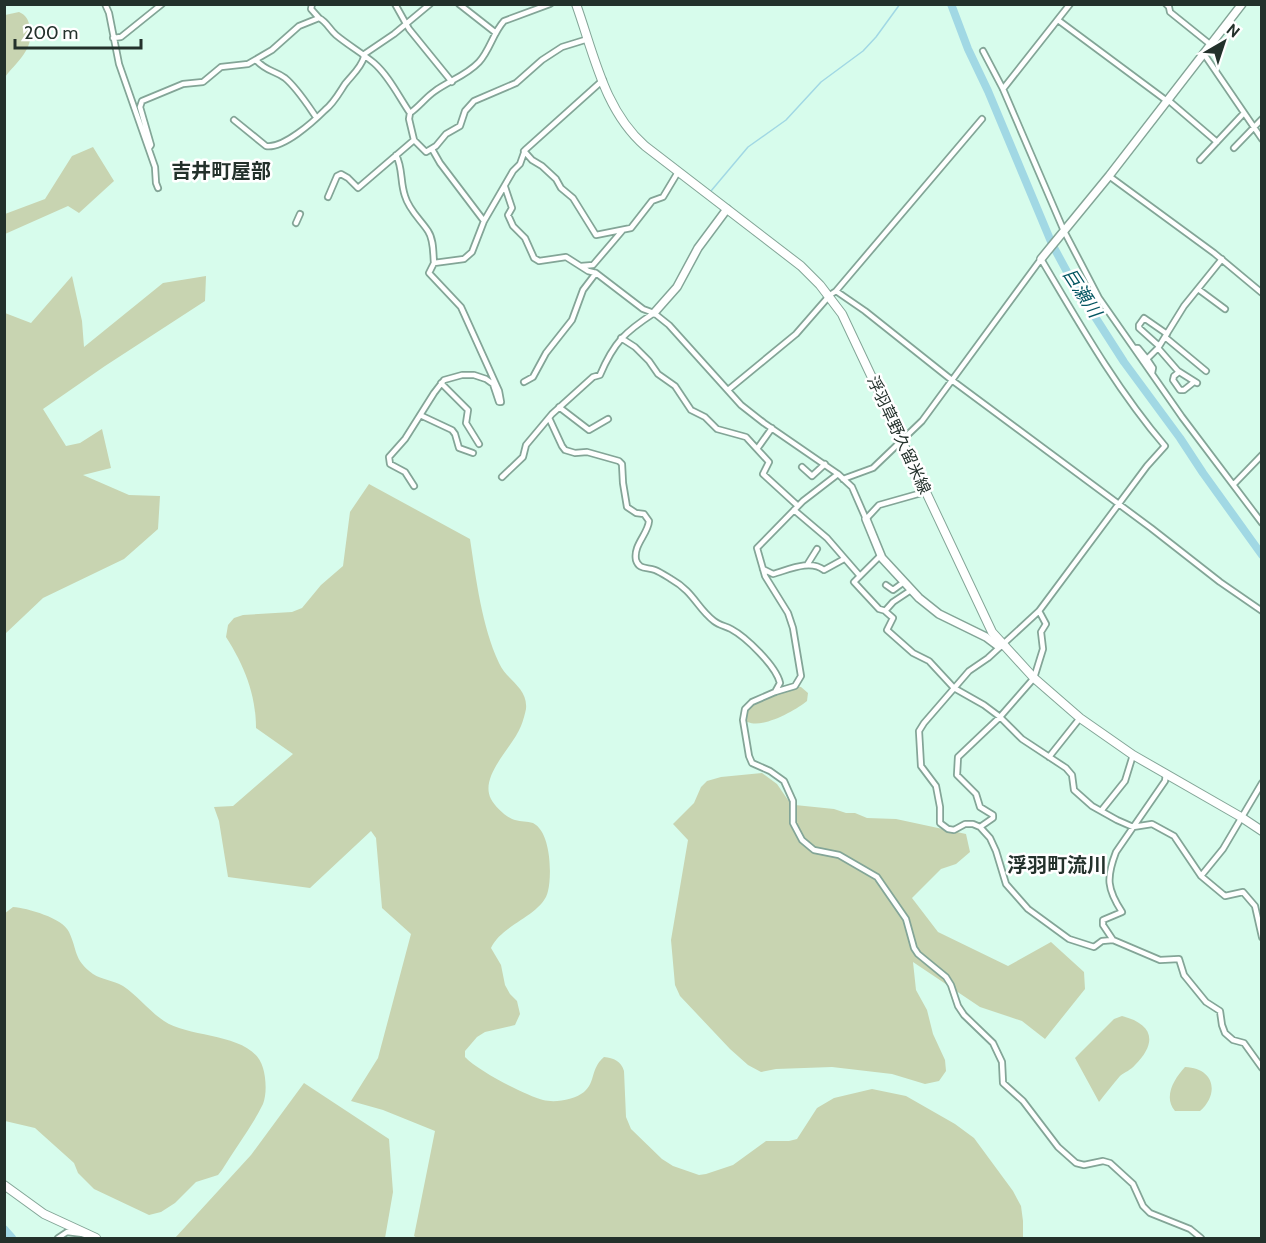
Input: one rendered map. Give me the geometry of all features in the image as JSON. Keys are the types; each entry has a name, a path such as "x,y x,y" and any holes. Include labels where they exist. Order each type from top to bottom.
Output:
{"main road":[{"name":"浮羽草野久留米線","path":"576,4 613,107 629,130 645,146 833,293 992,632 1034,678 1080,718 1133,755 1262,831"},
{"path":"4,1185 44,1214 96,1239"}],"street":[{"path":"105,4 109,13 119,64 155,167 158,188"},
{"path":"113,38 121,37 162,4"},
{"path":"312,4 311,9 324,20 334,34 374,63 410,113"},
{"path":"395,4 406,25 452,82"},
{"path":"234,120 251,136 269,147 287,140 303,130 325,110 360,68 363,56 406,25 430,4"},
{"path":"459,4 496,33"},
{"path":"550,4 504,21 482,58 452,82 436,90 410,113 409,119 414,140 426,152 446,134 460,126 465,111 474,101 516,83 542,60 562,47 588,39"},
{"path":"1003,89 1070,4"},
{"path":"1166,4 1170,12 1211,45"},
{"path":"843,479 873,468 922,421 1041,259 1242,4"},
{"path":"149,148 151,146 140,107 142,101 183,84 203,82 221,68 243,66 256,60 272,50 299,26 319,18"},
{"path":"1058,20 1168,100 1217,142"},
{"path":"983,51 1003,89 1064,231 1100,298 1182,417 1262,523"},
{"path":"1204,54 1262,139"},
{"path":"256,60 265,69 280,75 289,82 316,117"},
{"path":"434,264 464,259 472,252 484,221 513,171 520,164 524,152 570,107 603,81"},
{"path":"1200,160 1244,113"},
{"path":"728,390 796,334 982,119"},
{"path":"1234,148 1262,119"},
{"path":"328,197 337,176 344,175 358,188 414,140"},
{"path":"432,149 484,221"},
{"path":"524,152 556,179 561,188 573,198 596,235 631,228 652,201 663,197 678,172"},
{"path":"396,155 400,164 404,195 432,241 434,264 429,273 449,293 468,320 499,390 501,402 490,381 474,375 451,377 441,383 405,439 391,454 389,461 405,472 414,486"},
{"path":"1108,176 1222,259 1262,293"},
{"path":"505,187 512,208 508,215 513,226 525,238 534,258 539,261 566,257 588,272 596,273 643,309 654,313 684,340 741,405 825,464 852,487 881,555 911,590 939,614 986,637 998,646 1004,645"},
{"path":"502,477 523,457 526,445 559,407 593,377 600,375 628,330 654,313 677,287 698,248 727,209"},
{"path":"296,223 300,214"},
{"path":"581,266 593,264 622,231"},
{"path":"1041,259 1084,332 1144,420 1166,446 1147,466 1039,612 1004,645 969,671 919,731 921,766 936,786 940,824 948,829 961,828 965,824 980,827 990,838 996,851 1006,884 1028,909 1069,939 1088,947 1094,948 1102,941 1113,940 1160,960 1179,959 1184,975 1206,1002 1220,1011 1225,1033 1233,1040 1244,1043 1262,1068"},
{"path":"1147,359 1222,259"},
{"path":"524,382 532,376 546,353 572,320 583,290 596,273"},
{"path":"1198,289 1225,309"},
{"path":"833,293 865,311 953,381 1177,547 1220,582 1262,611"},
{"path":"1179,372 1173,380 1180,390 1184,390 1195,382 1179,372 1139,328 1144,318 1206,371"},
{"path":"621,338 635,347 658,374 675,386 691,410 705,417 717,429 746,437 769,462 763,474 827,538 860,576"},
{"path":"1135,348 1138,348 1147,359 1153,368 1152,373"},
{"path":"441,383 468,410 466,423 480,444"},
{"path":"559,407 589,430 608,419"},
{"path":"420,416 452,430 459,448 473,453"},
{"path":"549,418 565,450 575,453 587,452 619,461 622,464 627,507 636,513 644,514 650,521 639,543 635,558 638,563 642,568 654,569 684,587 715,623 731,629 746,640 768,661 776,673 780,683 775,692"},
{"path":"757,449 772,428"},
{"path":"1234,484 1262,455"},
{"path":"802,467 812,476 825,464"},
{"path":"838,474 796,508 757,548 763,569 788,614 793,628 801,676 795,686 752,702 745,709 743,720 752,763 770,771 784,782 793,801 793,823 802,840 814,850 838,855 877,877 906,919 914,948 918,954 946,977 964,1015 993,1043 1002,1062 1003,1083 1023,1101 1058,1147 1076,1163 1084,1165 1103,1161 1110,1163 1133,1184 1143,1206 1150,1213 1190,1229 1201,1239"},
{"path":"866,519 879,505 925,492"},
{"path":"807,565 817,549"},
{"path":"881,555 854,582 879,609 886,611 893,618 888,630 913,653 929,661 954,688 1000,717 1022,739 1069,771 1074,790 1092,806 1133,827 1152,825 1174,836 1201,876 1226,896 1243,892 1255,906 1262,937"},
{"path":"763,569 773,574 807,565 817,565 824,570 844,560"},
{"path":"886,585 893,590 904,582"},
{"path":"886,611 893,602 911,590"},
{"path":"980,827 993,818 993,814 980,807 976,794 959,779 957,775 958,758 1000,717 1034,678 1043,649 1041,632 1046,624 1039,612"},
{"path":"1049,757 1080,718"},
{"path":"1101,811 1125,781 1133,755"},
{"path":"1113,940 1103,925 1103,920 1122,912 1110,891 1111,865 1116,852 1165,781 1166,774"},
{"path":"1201,876 1223,849 1262,783"},
{"path":"58,1239 67,1232 88,1235"}],"green space":[{"path":"19,12 25,16 31,35 24,55 5,77 5,15"},
{"path":"93,147 114,181 79,213 68,206 5,234 5,214 45,199 72,156"},
{"path":"72,276 82,321 84,347 163,283 206,276 205,301 43,409 66,446 80,443 102,429 111,468 83,475 129,495 160,496 158,529 124,559 43,598 5,634 5,313 31,323"},
{"path":"369,484 470,539 480,602 493,649 499,663 524,695 526,701 521,726 493,771 489,790 491,799 505,815 515,820 533,823 544,835 550,864 548,891 539,907 504,932 491,948 501,965 505,985 517,1001 520,1014 515,1025 485,1032 477,1037 465,1051 465,1057 480,1069 514,1088 543,1100 553,1101 580,1095 588,1088 604,1057 614,1059 619,1062 624,1071 626,1117 631,1129 662,1159 673,1166 699,1175 733,1165 766,1141 797,1139 817,1108 834,1098 872,1089 906,1096 955,1124 974,1138 1013,1191 1021,1206 1023,1238 417,1238 414,1236 435,1131 383,1110 351,1101 378,1058 411,934 382,908 376,838 371,831 310,888 228,877 219,821 214,807 233,806 293,754 256,728 254,703 248,680 226,637 228,625 234,618 243,615 292,612 302,608 321,585 343,566 350,512"},
{"path":"789,686 801,687 808,693 807,701 784,715 765,722 756,724 743,718 754,703"},
{"path":"762,773 777,784 788,800 795,805 834,809 867,818 896,819 966,834 970,852 956,864 941,869 912,898 938,932 1008,966 1051,942 1084,972 1085,989 1045,1039 1022,1021 980,1007 913,962 916,990 927,1010 933,1034 945,1060 946,1071 939,1081 925,1084 892,1074 832,1067 776,1069 761,1072 748,1065 680,996 675,985 671,940 688,840 673,824 694,803 701,787 707,781 721,777"},
{"path":"13,907 27,909 60,922 69,932 79,959 87,969 96,976 123,986 164,1021 175,1027 234,1042 247,1048 257,1056 263,1068 266,1086 263,1104 222,1170 218,1175 196,1182 175,1203 161,1212 149,1215 94,1189 78,1173 74,1163 35,1128 5,1121 4,914"},
{"path":"1122,1016 1132,1019 1146,1029 1149,1035 1147,1049 1132,1068 1120,1076 1099,1102 1075,1058 1114,1019"},
{"path":"1185,1067 1195,1068 1202,1072 1211,1083 1210,1097 1200,1111 1175,1111 1172,1106 1171,1088"},
{"path":"304,1083 389,1139 393,1192 385,1238 175,1238 251,1155"}],"waterway":[{"path":"711,191 748,147 786,120 821,82 863,51 900,4"},
{"name":"巨瀬川","path":"951,4 1052,244 1072,281 1124,362 1262,555"},
{"name":"巨瀬川","path":"4,1229 12,1238"}],"district":[{"name":"吉井町屋部","path":"221,171"},
{"name":"浮羽町流川","path":"1057,865"}]}
